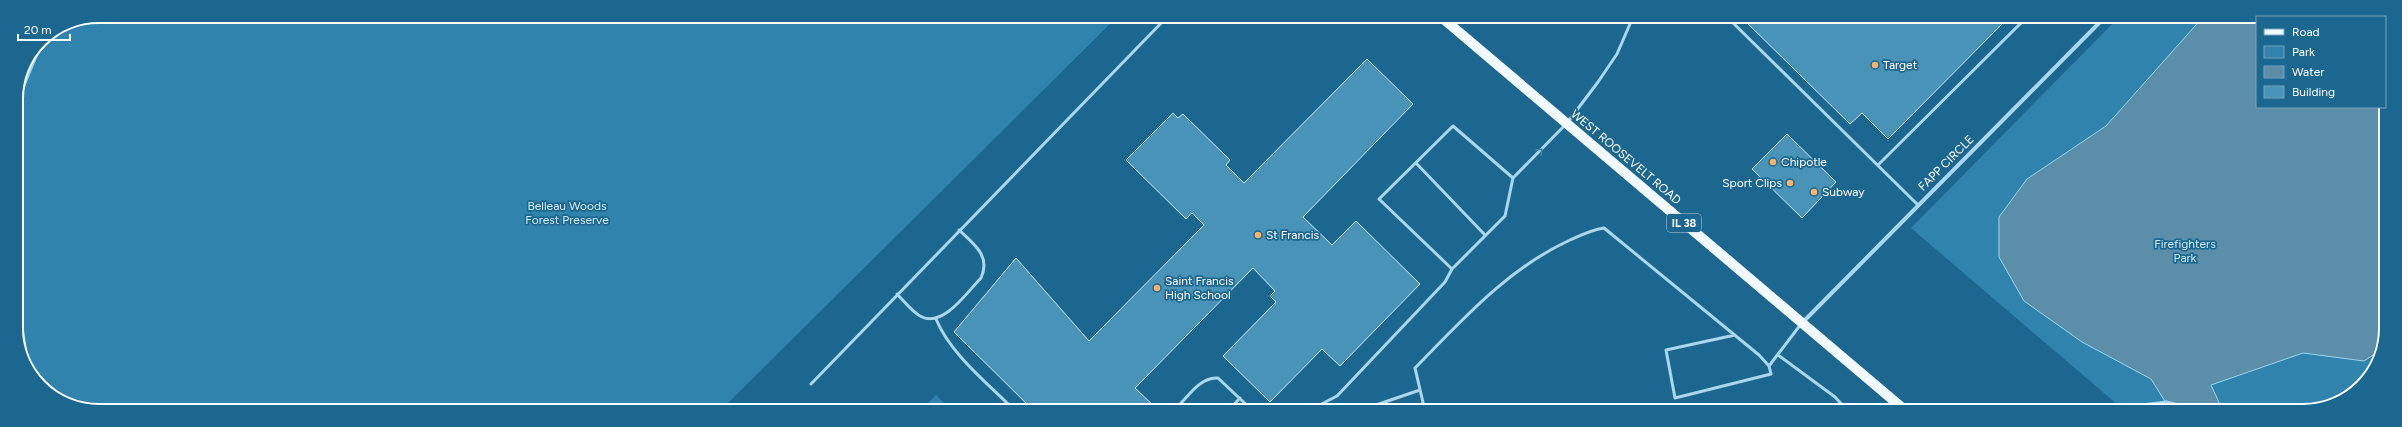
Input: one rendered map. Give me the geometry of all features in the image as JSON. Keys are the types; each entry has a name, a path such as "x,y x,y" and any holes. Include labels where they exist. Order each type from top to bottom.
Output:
{"main road":[{"name":"WEST ROOSEVELT ROAD","path":"1448,23 1898,404"}],"street":[{"name":"FAPP CIRCLE","path":"1802,323 2099,23"}],"lane":[{"path":"811,384 1161,23"},
{"path":"1322,404 1337,396 1445,282 1452,268 1505,216 1513,178 1566,123 1617,54 1630,23"},
{"path":"1734,23 1918,205"},
{"path":"1878,165 2021,23"},
{"path":"1452,268 1379,199 1453,126 1513,178"},
{"path":"1416,163 1485,235"},
{"path":"1423,404 1415,368 1486,296 1515,273 1557,246 1593,229 1604,228 1735,335 1769,366 1771,374 1675,398 1666,350 1735,335"},
{"path":"897,294 922,317 936,319 948,311 981,278 984,271 984,257 960,230"},
{"path":"936,319 941,331 953,348 1008,404"},
{"path":"1769,366 1802,323"},
{"path":"1778,355 1828,392 1841,404"},
{"path":"1180,404 1200,383 1214,377 1218,378 1246,404"},
{"path":"1379,404 1420,390"},
{"path":"1234,404 1240,398"}],"green space":[{"name":"Belleau Woods Forest Preserve","path":"1111,23 727,404 99,404 70,398 61,394 45,382 33,366 24,343 24,84 33,61 45,45 65,31 84,24"},
{"name":"Firefighters Park","path":"2113,23 2256,23 2256,108 2379,108 2379,328 2376,348 2369,366 2357,382 2341,394 2318,403 2117,404 1911,228"},
{"path":"936,395 945,404 927,404"}],"water":[{"name":"Firefighters Park","path":"2198,23 2256,23 2256,108 2379,108 2379,328 2374,355 2364,361 2303,353 2211,385 2220,404 2170,404 2166,403 2151,379 2082,342 2024,301 1999,257 1999,217 2027,179 2106,126"}],"building":[{"name":"Target","path":"1747,23 2003,23 1888,139 1862,113 1850,124"},
{"name":"St Francis","path":"1367,59 1413,104 1303,217 1332,245 1356,221 1420,284 1340,366 1322,349 1270,402 1223,356 1276,302 1270,296 1275,291 1253,268 1135,388 1152,404 1027,404 954,332 1016,258 1089,341 1204,225 1192,213 1186,219 1126,160 1173,113 1178,118 1183,114 1230,160 1226,165 1244,183"},
{"path":"1787,134 1836,182 1802,218 1752,169"}],"waterway":[{"path":"28,73 32,64"},
{"path":"2158,404 2170,404"}],"place":[{"name":"Target","path":"1875,65"},
{"name":"Chipotle","path":"1773,162"},
{"name":"Sport Clips","path":"1790,183"},
{"name":"Subway","path":"1814,192"},
{"name":"St Francis","path":"1258,235"},
{"name":"Saint Francis High School","path":"1157,288"}]}
